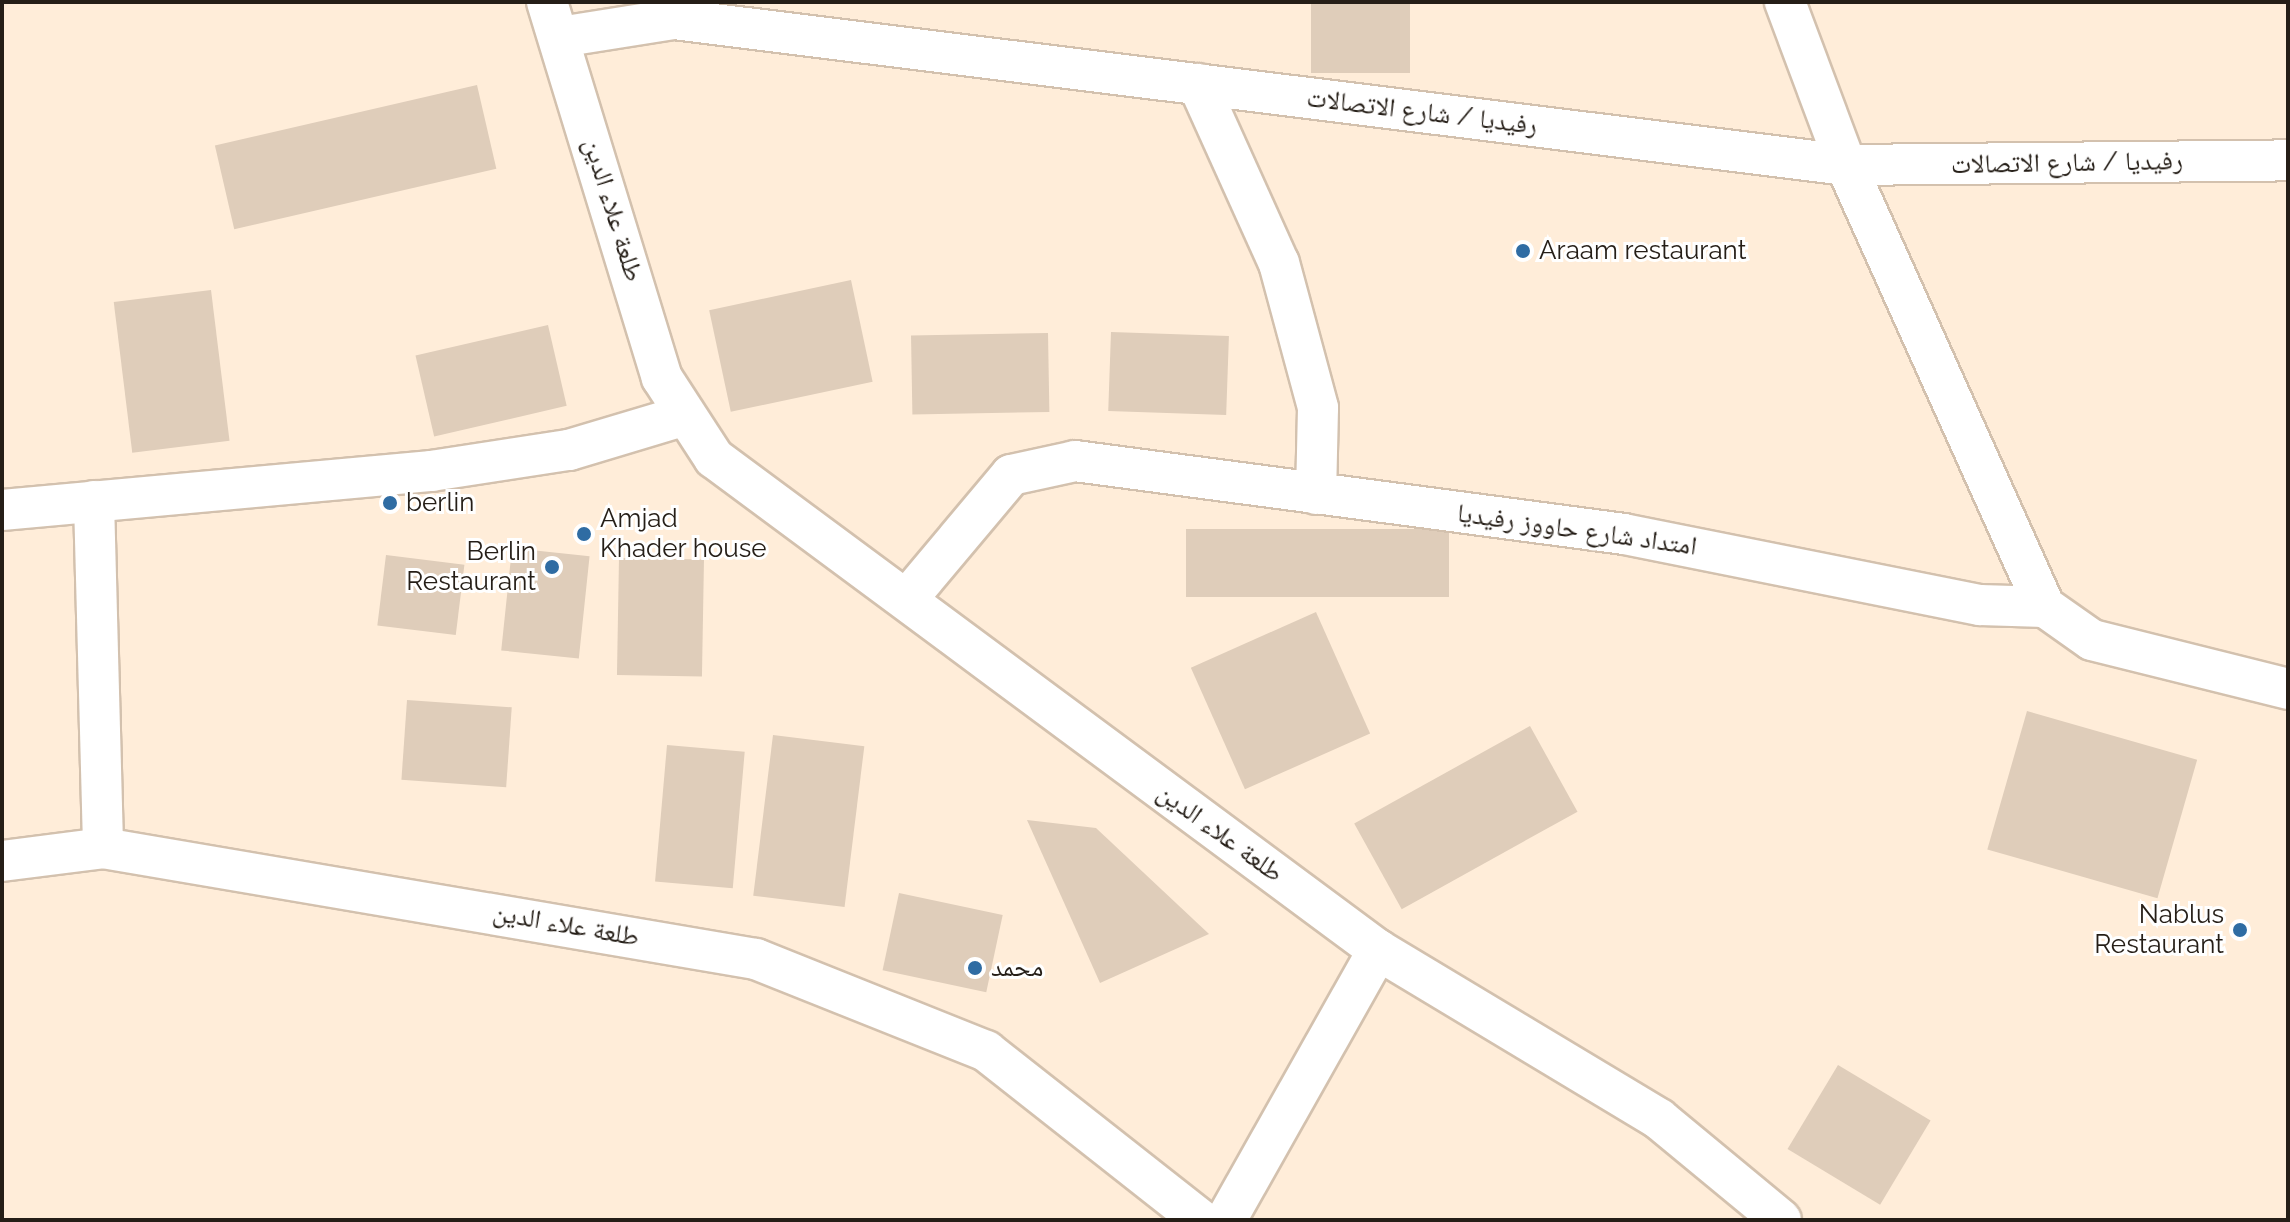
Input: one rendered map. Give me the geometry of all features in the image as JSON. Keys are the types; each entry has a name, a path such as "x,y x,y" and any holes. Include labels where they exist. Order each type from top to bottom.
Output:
{"street":[{"path":"1785,2 1846,165 2045,607 2092,640 2288,689"},
{"name":"رفيديا / شارع الاتصالات","path":"553,19 674,19 1846,165 2288,160"},
{"name":"طلعة علاء الدين","path":"553,19 662,378 682,416 737,477 907,599 1378,950 1659,1119 1781,1220"},
{"path":"1198,84 1279,263 1318,408 1316,494"},
{"path":"2,510 431,471 569,450 682,416"},
{"name":"امتداد شارع حاووز رفيديا","path":"907,599 990,493 1031,465 1075,461 1624,534 1980,605 2045,607"},
{"path":"94,501 103,848"},
{"name":"طلعة علاء الدين","path":"2,861 103,848 756,959 986,1051 1201,1220"},
{"path":"1226,1220 1378,950"}],"building":[{"path":"1311,2 1410,2 1410,73 1311,73"},
{"path":"477,85 496,169 234,229 215,146"},
{"path":"851,280 873,382 731,412 709,310"},
{"path":"211,290 230,441 132,453 114,302"},
{"path":"548,325 567,406 434,436 415,356"},
{"path":"1111,332 1229,336 1226,415 1108,411"},
{"path":"1048,333 1049,412 912,414 911,335"},
{"path":"1186,529 1449,529 1449,597 1186,597"},
{"path":"512,548 590,556 579,659 501,650"},
{"path":"386,555 464,565 456,635 377,625"},
{"path":"619,558 704,559 702,676 617,675"},
{"path":"1316,612 1370,734 1245,789 1191,668"},
{"path":"407,700 512,707 506,787 401,780"},
{"path":"2027,711 2197,760 2157,898 1987,849"},
{"path":"1530,726 1578,812 1402,909 1354,823"},
{"path":"773,735 864,746 845,907 753,896"},
{"path":"667,745 745,752 733,888 655,881"},
{"path":"1027,820 1096,828 1209,934 1100,983"},
{"path":"899,893 1003,915 986,992 883,970"},
{"path":"1838,1065 1931,1121 1880,1205 1788,1149"}],"place":[{"name":"Araam restaurant","path":"1523,251"},
{"name":"berlin","path":"390,503"},
{"name":"Amjad Khader house","path":"584,534"},
{"name":"Berlin Restaurant","path":"552,567"},
{"name":"Nablus Restaurant","path":"2240,930"},
{"name":"محمد","path":"975,968"}]}
